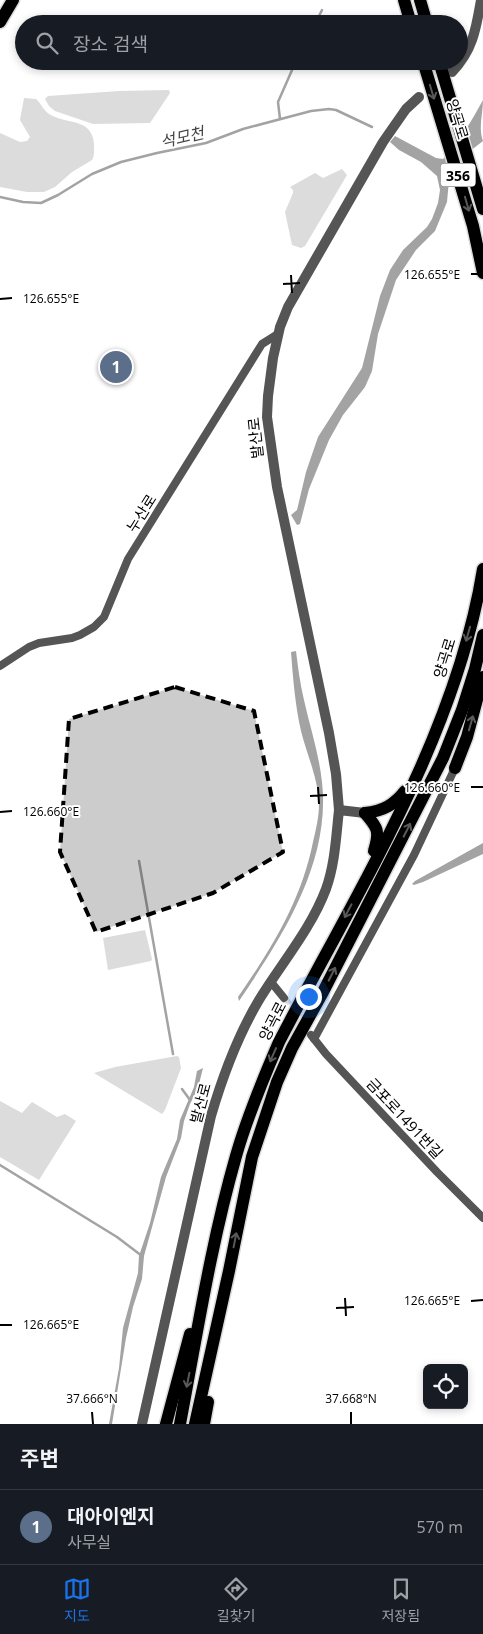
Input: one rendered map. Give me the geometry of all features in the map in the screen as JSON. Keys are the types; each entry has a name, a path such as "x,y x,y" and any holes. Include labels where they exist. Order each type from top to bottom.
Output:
{"main road":[{"path":"0,22 13,0"},
{"path":"404,0 409,15"},
{"path":"420,0 424,15"},
{"name":"양곡로","path":"426,70 473,226 483,273"},
{"name":"양곡로","path":"442,70 483,209"},
{"name":"양곡로","path":"180,1424 218,1225 236,1154 263,1079 279,1042 360,889 418,772 436,731 472,623 483,569"},
{"name":"양곡로","path":"195,1424 229,1272 252,1156 276,1082 443,758 464,702 483,635"},
{"path":"455,768 483,676"},
{"path":"365,813 376,812 389,807 398,800 418,772"},
{"path":"360,889 378,838 375,825 365,813"},
{"path":"166,1424 218,1225"},
{"path":"204,1424 229,1272"}],"street":[{"path":"468,50 473,39 480,0"},
{"name":"발산로","path":"142,1424 173,1281 211,1116 220,1085 239,1038 271,982 305,929 325,891 332,865 339,810 335,767 329,733 270,446 267,417 272,358 288,307 394,124 406,109 420,97"},
{"name":"누산로","path":"0,666 29,647 57,639 72,638 99,623 108,610 128,560 262,344 278,334"},
{"name":"금포로1491번길","path":"455,768 414,855 312,1037 483,1218"},
{"path":"339,810 365,813"},
{"path":"271,982 284,998"}],"highlighted area":[{"path":"175,687 254,711 283,852 213,893 96,932 60,852 69,719"}],"shaded area":[{"path":"169,90 170,93 150,123 93,124 55,111 45,99 48,96"},
{"path":"24,98 36,99 49,114 89,129 94,144 92,160 72,172 55,187 44,192 27,192 0,187 0,133 20,142 27,141 30,137 20,120"},
{"path":"483,100 481,126 483,141 470,151 451,172 447,202 435,231 416,250 396,280 378,334 372,371 365,387 343,415 329,440 309,489 300,524 297,525 291,515 297,510 306,472 318,437 362,368 380,296 390,270 403,250 427,227 438,203 440,190 437,176 421,162 399,150 390,142 395,136 436,158 443,159 465,131"},
{"path":"342,169 347,175 305,246 301,248 292,245 285,212 293,193 290,187 315,173 323,178"},
{"path":"296,651 301,688 321,772 323,812 319,841 311,870 287,925 239,1001 238,997 274,942 293,904 308,864 318,818 317,785 301,731 296,701 291,652"},
{"path":"483,843 483,854 423,882 412,884 415,881"},
{"path":"145,930 151,961 108,970 103,938"},
{"path":"179,1057 181,1068 162,1114 94,1073 115,1067"},
{"path":"203,1068 198,1088 190,1104 181,1138 166,1177 144,1256 142,1279 126,1338 112,1424 109,1424 119,1368 123,1328 138,1273 139,1256 150,1223 161,1177 177,1139 180,1120 194,1087 197,1071"},
{"path":"0,1101 22,1113 32,1102 57,1117 65,1114 76,1121 39,1180 0,1157"}],"waterway":[{"path":"320,15 322,10"},
{"path":"280,119 278,102 292,70"},
{"name":"석모천","path":"0,197 23,202 41,203 92,174 121,162 206,143 243,129 311,111 336,110 372,127"},
{"path":"139,861 173,1054"},
{"path":"182,1089 190,1100"},
{"path":"0,1165 117,1237 142,1256"}],"tunnel":[{"path":"284,998 305,1027"}],"place":[{"name":"대아이엔지","path":"116,367"}]}
